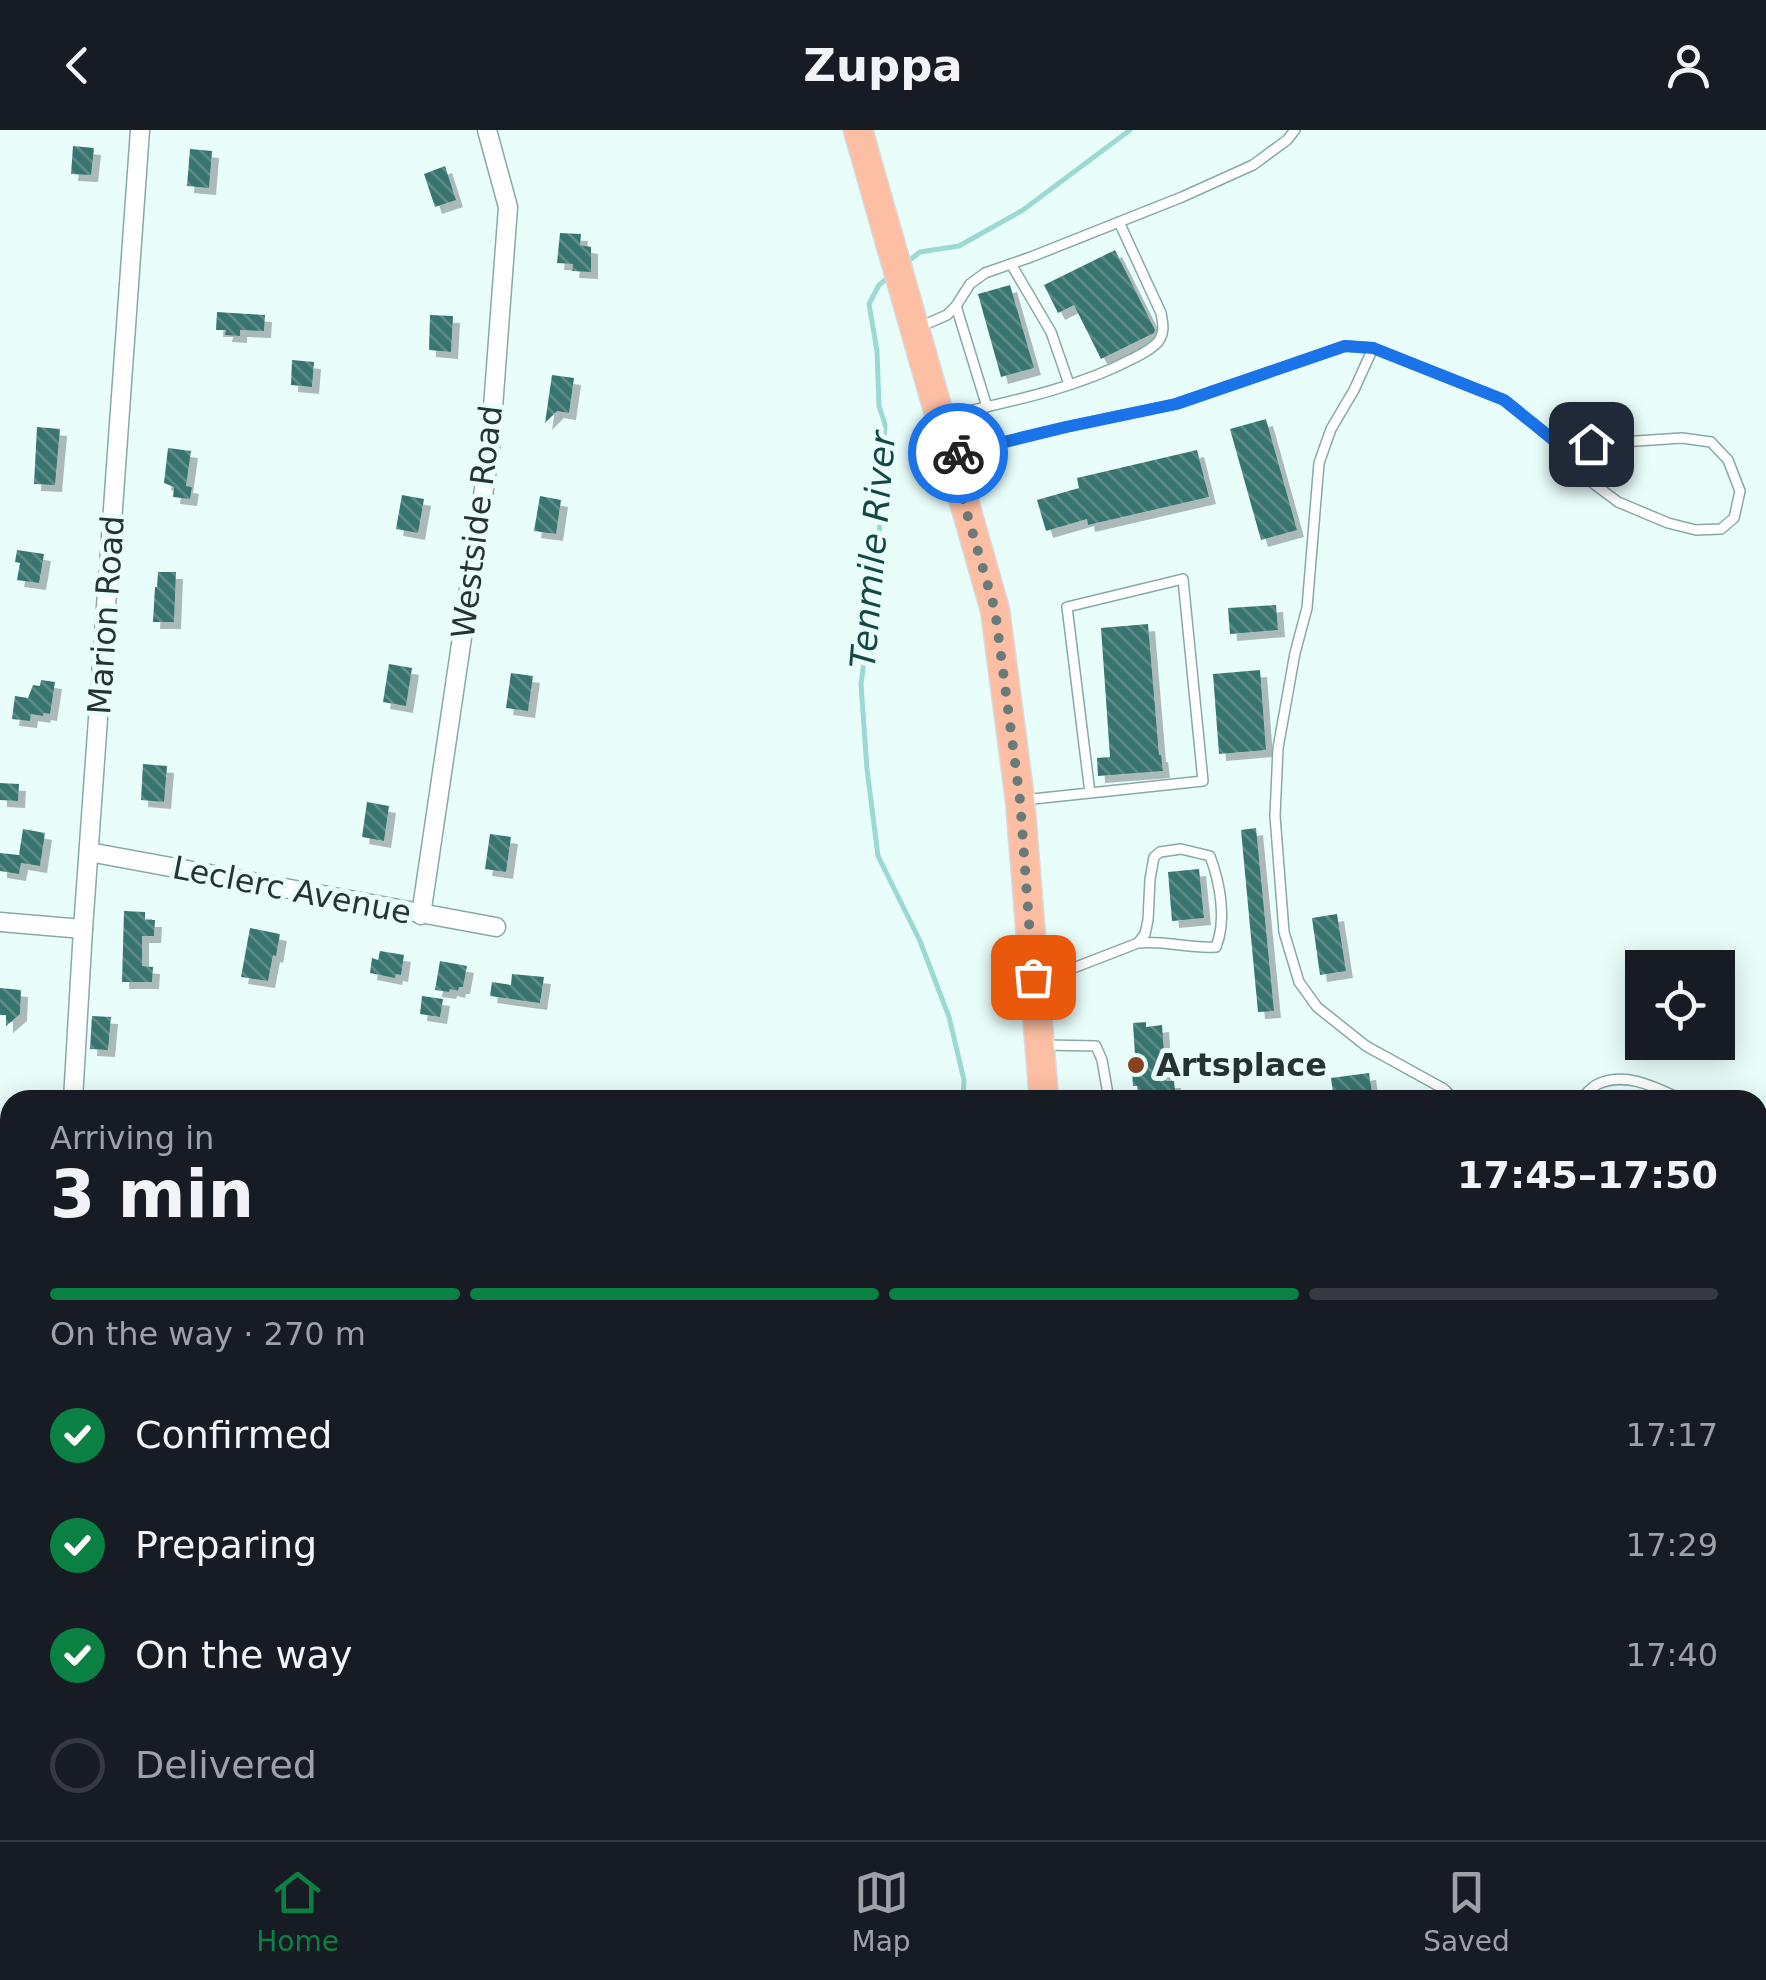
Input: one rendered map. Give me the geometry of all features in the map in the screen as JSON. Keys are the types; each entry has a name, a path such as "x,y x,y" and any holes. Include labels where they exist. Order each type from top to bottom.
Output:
{"main road":[{"path":"858,130 995,610 1020,800 1043,1090"}],"street":[{"name":"Marion Road","path":"74,1090 140,130"},
{"name":"Westside Road","path":"421,915 490,448 508,207 487,130"},
{"name":"Leclerc Avenue","path":"89,852 496,927"},
{"path":"0,922 83,929"}],"lane":[{"path":"914,329 946,315 970,284 985,273 1253,165 1295,130"},
{"path":"940,417 1108,372 1150,350 1160,340 1164,327 1161,313 1119,222"},
{"path":"1011,264 1051,332 1069,384"},
{"path":"956,306 987,407"},
{"path":"950,455 1176,404 1345,346 1373,348 1504,400 1561,446 1578,472 1618,502 1696,530 1721,529 1734,518 1740,492 1728,460 1711,442 1682,438 1561,446"},
{"path":"1373,348 1331,429 1319,462 1306,608 1278,748 1275,816 1284,932 1299,982 1317,1006 1366,1046 1445,1090"},
{"path":"1020,800 1090,793 1203,781 1183,579 1067,608 1090,793"},
{"path":"1033,977 1138,943 1216,947 1221,934 1218,877 1210,856 1181,850 1160,852 1154,857 1148,920 1138,943"},
{"path":"1038,1045 1096,1046 1106,1090"},
{"path":"1589,1090 1595,1084 1616,1080 1645,1082 1662,1090"}],"building":[{"path":"73,146 94,148 91,175 71,174"},
{"path":"190,149 212,151 209,188 187,186"},
{"path":"445,166 456,200 435,207 424,174"},
{"path":"560,233 581,234 580,245 591,247 591,272 572,271 573,264 557,263"},
{"path":"1115,250 1155,330 1101,359 1074,305 1058,313 1044,285"},
{"path":"1010,285 1034,368 1001,377 978,294"},
{"path":"217,312 265,315 264,331 240,330 240,336 225,335 226,330 216,330"},
{"path":"430,315 453,316 451,352 429,350"},
{"path":"292,360 314,362 312,387 291,385"},
{"path":"552,375 574,378 569,413 557,411 545,423"},
{"path":"1266,419 1297,530 1261,540 1230,429"},
{"path":"37,427 60,429 55,485 34,484"},
{"path":"168,448 191,451 186,486 192,487 190,499 173,497 174,487 164,483"},
{"path":"1197,450 1209,497 1088,525 1087,519 1046,531 1037,500 1079,488 1077,478"},
{"path":"402,495 424,499 418,533 396,529"},
{"path":"540,496 561,500 556,534 534,531"},
{"path":"17,550 44,554 39,583 17,580"},
{"path":"158,572 176,572 174,622 153,622"},
{"path":"1276,605 1278,630 1230,634 1228,608"},
{"path":"1148,624 1163,771 1098,776 1097,758 1110,757 1101,628"},
{"path":"389,664 412,668 406,706 383,702"},
{"path":"1260,670 1266,750 1219,754 1213,674"},
{"path":"511,673 533,676 528,711 506,708"},
{"path":"41,680 55,682 50,714 31,714 30,721 12,719 15,696 28,698 33,685 40,686"},
{"path":"143,764 167,766 164,802 141,800"},
{"path":"0,783 19,784 18,801 0,800"},
{"path":"367,802 389,806 384,841 362,837"},
{"path":"1256,828 1274,1011 1258,1012 1241,830"},
{"path":"23,829 45,833 40,866 21,863 19,874 0,871 0,853 19,855"},
{"path":"490,834 511,837 506,872 485,869"},
{"path":"1199,869 1204,918 1172,921 1168,872"},
{"path":"124,911 145,912 145,920 155,920 154,936 142,936 142,966 153,967 152,982 122,982"},
{"path":"1337,914 1346,971 1320,975 1312,918"},
{"path":"250,928 280,934 268,981 241,977"},
{"path":"380,951 404,955 401,975 396,974 395,978 370,973 372,958 378,960"},
{"path":"440,961 467,966 463,987 458,991 435,990"},
{"path":"512,974 544,977 540,1003 490,996 492,982 511,985"},
{"path":"0,988 21,990 20,1014 6,1026 6,1015 0,1015"},
{"path":"422,996 443,999 440,1017 420,1014"},
{"path":"92,1016 111,1017 108,1050 90,1049"},
{"path":"1146,1022 1146,1027 1162,1025 1166,1081 1174,1081 1175,1090 1138,1090 1133,1086 1133,1023"},
{"path":"1369,1073 1372,1090 1333,1090 1331,1078"}],"waterway":[{"name":"Tenmile River","path":"906,263 920,252 959,246 1023,210 1130,130"},
{"name":"Tenmile River","path":"890,276 879,285 869,304 877,351 879,406 885,424 878,558 861,684 867,769 878,856 920,941 949,1017 964,1090"}],"way so far":[{"path":"958,453 950,455 995,610 1020,800 1033,977"}],"place":[{"name":"Artsplace","path":"1136,1065"}],"route":[{"path":"958,453 1176,404 1345,346 1373,348 1504,400 1561,446 1591,444"}]}
